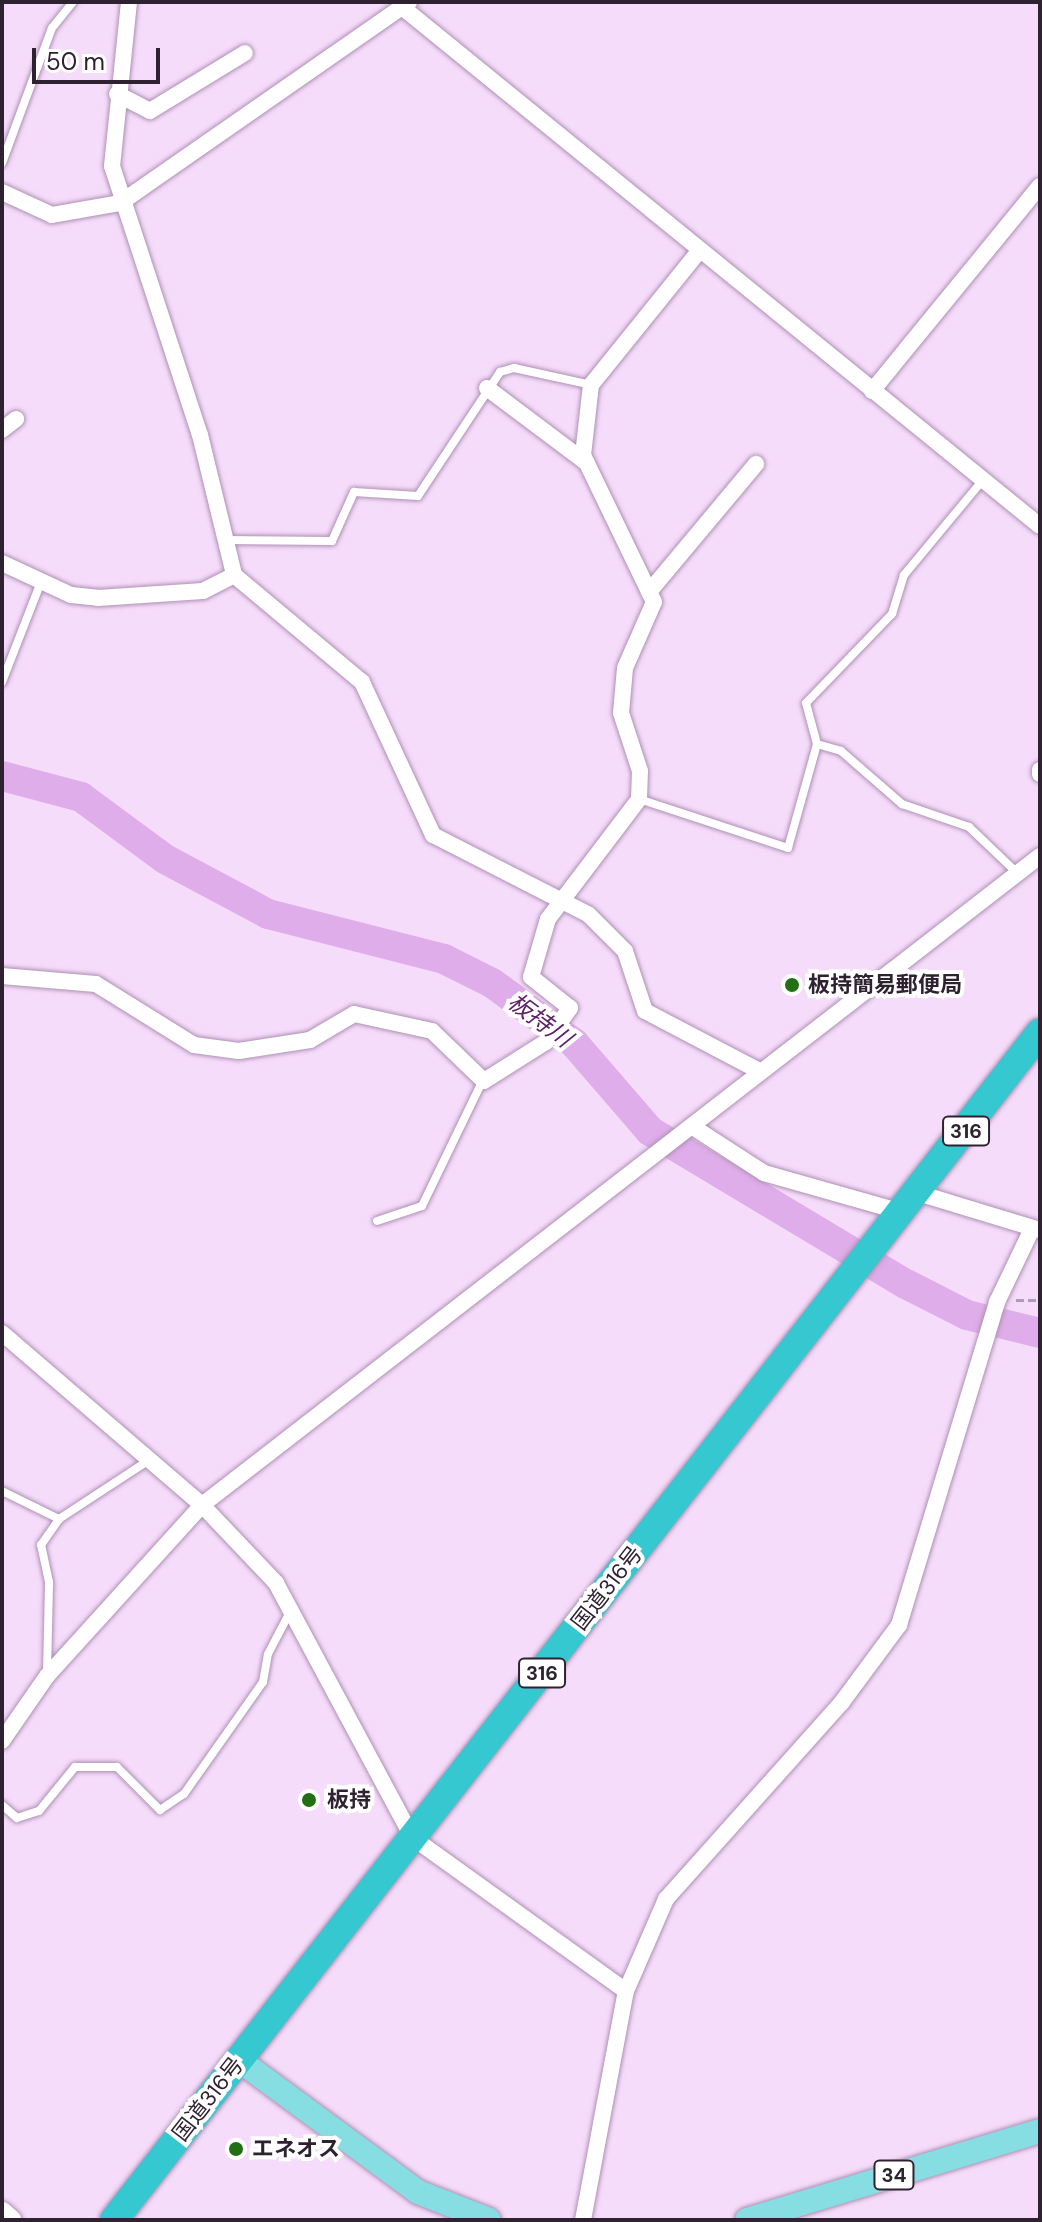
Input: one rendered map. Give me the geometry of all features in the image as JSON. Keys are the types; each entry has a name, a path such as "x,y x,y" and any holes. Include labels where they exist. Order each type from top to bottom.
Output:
{"highway":[{"name":"国道316号","path":"114,2220 1040,1032"}],"main road":[{"path":"239,2060 418,2192 489,2220"},
{"name":"34","path":"747,2220 1040,2131"}],"street":[{"path":"129,2 117,94 112,166 120,203 200,435 223,540 234,575 362,682 433,835 614,934 645,1011 761,1072"},
{"path":"2,192 52,215 120,203 405,4 699,251 1040,526"},
{"path":"117,94 150,111 245,53"},
{"path":"872,391 1040,186"},
{"path":"587,463 591,385 699,251"},
{"path":"2,976 96,984 194,1045 239,1051 310,1040 354,1014 432,1031 483,1079 546,1042 570,1008 531,977 557,904 639,799 640,771 621,713 625,668 654,602 587,463 487,388"},
{"path":"649,592 756,464"},
{"path":"2,563 71,595 112,597 203,591 234,575"},
{"path":"2,1741 47,1676 202,1505 687,1131 1015,871 1040,856"},
{"path":"583,2220 626,1991 679,1877 842,1702 899,1625 998,1298 1036,1229 903,1211 764,1173 687,1131"},
{"path":"2,1333 202,1505 276,1583 413,1838 626,1991"},
{"path":"2,2213 10,2220"}],"lane":[{"path":"2,163 52,28 73,2"},
{"path":"223,540 332,541 354,492 418,496 463,437 487,388 514,368 591,385"},
{"path":"639,799 788,848 817,744 806,703 892,614 904,575 983,480"},
{"path":"2,682 41,582"},
{"path":"817,744 841,751 902,804 969,827 1015,871"},
{"path":"377,1221 422,1206 483,1079"},
{"path":"47,1676 49,1582 41,1545 59,1519 149,1460"},
{"path":"2,1491 59,1519"},
{"path":"2,1805 17,1818 39,1811 75,1767 117,1767 160,1810 184,1794 263,1682 268,1654 291,1610"}],"path":[{"path":"998,1298 1040,1300"}],"waterway":[{"name":"板持川","path":"2,776 81,797 165,859 268,914 444,959 492,983 574,1043 650,1131 906,1284 967,1315 1040,1333"}],"place":[{"name":"板持簡易郵便局","path":"792,985"},
{"name":"板持","path":"309,1800"},
{"name":"エネオス","path":"236,2149"}]}
